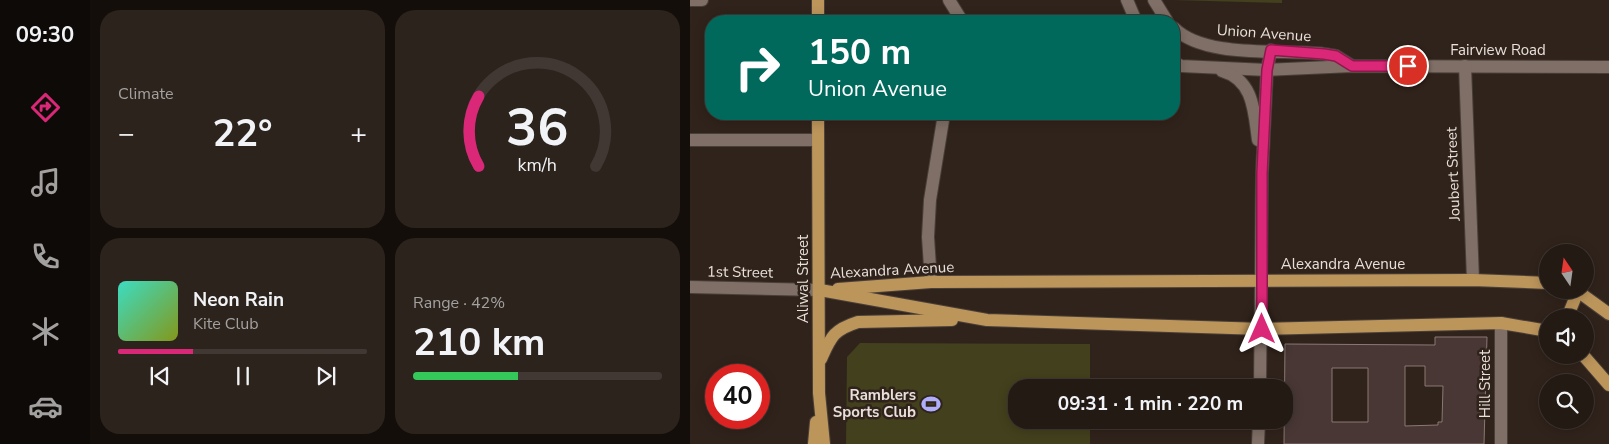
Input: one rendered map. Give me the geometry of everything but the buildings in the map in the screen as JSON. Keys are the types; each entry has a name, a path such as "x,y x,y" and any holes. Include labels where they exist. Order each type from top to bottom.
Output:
{"main road":[{"path":"818,0 818,15"},
{"name":"Aliwal Street","path":"818,120 819,394 824,444"},
{"name":"Alexandra Avenue","path":"820,290 931,282 1473,280 1539,283"},
{"name":"Alexandra Avenue","path":"820,290 987,320 1262,329 1502,323 1539,330"},
{"path":"1588,299 1609,314"},
{"path":"819,363 832,336 847,325 858,322 987,320"},
{"path":"1591,364 1609,385"},
{"path":"814,444 819,394"}],"street":[{"path":"690,0 702,0"},
{"path":"949,0 958,15"},
{"path":"1126,0 1133,15"},
{"path":"1154,0 1160,15"},
{"name":"Union Avenue","path":"1180,31 1202,43 1219,48 1324,54 1336,56 1352,66"},
{"path":"1260,379 1262,173 1267,70 1271,50"},
{"path":"1180,65 1267,70"},
{"name":"Fairview Road","path":"1267,70 1352,66 1609,67"},
{"name":"Joubert Street","path":"1465,66 1473,280"},
{"path":"1211,67 1231,73 1249,91 1253,104 1262,173"},
{"path":"931,282 928,237 930,200 943,120"},
{"path":"690,140 818,140"},
{"name":"1st Street","path":"690,287 820,290"},
{"name":"Hill Street","path":"1501,444 1502,323"},
{"path":"1258,444 1259,429"}],"shaded area":[{"path":"1172,0 1282,0 1282,3"},
{"name":"Ramblers Sports Club","path":"860,343 1090,344 1090,379 1008,379 1008,429 1090,429 1090,444 846,444 847,357"}],"place":[{"name":"Ramblers Sports Club","path":"931,404"}],"route":[{"path":"1262,329 1262,173 1267,70 1271,50 1336,56 1352,66 1408,66"}]}
